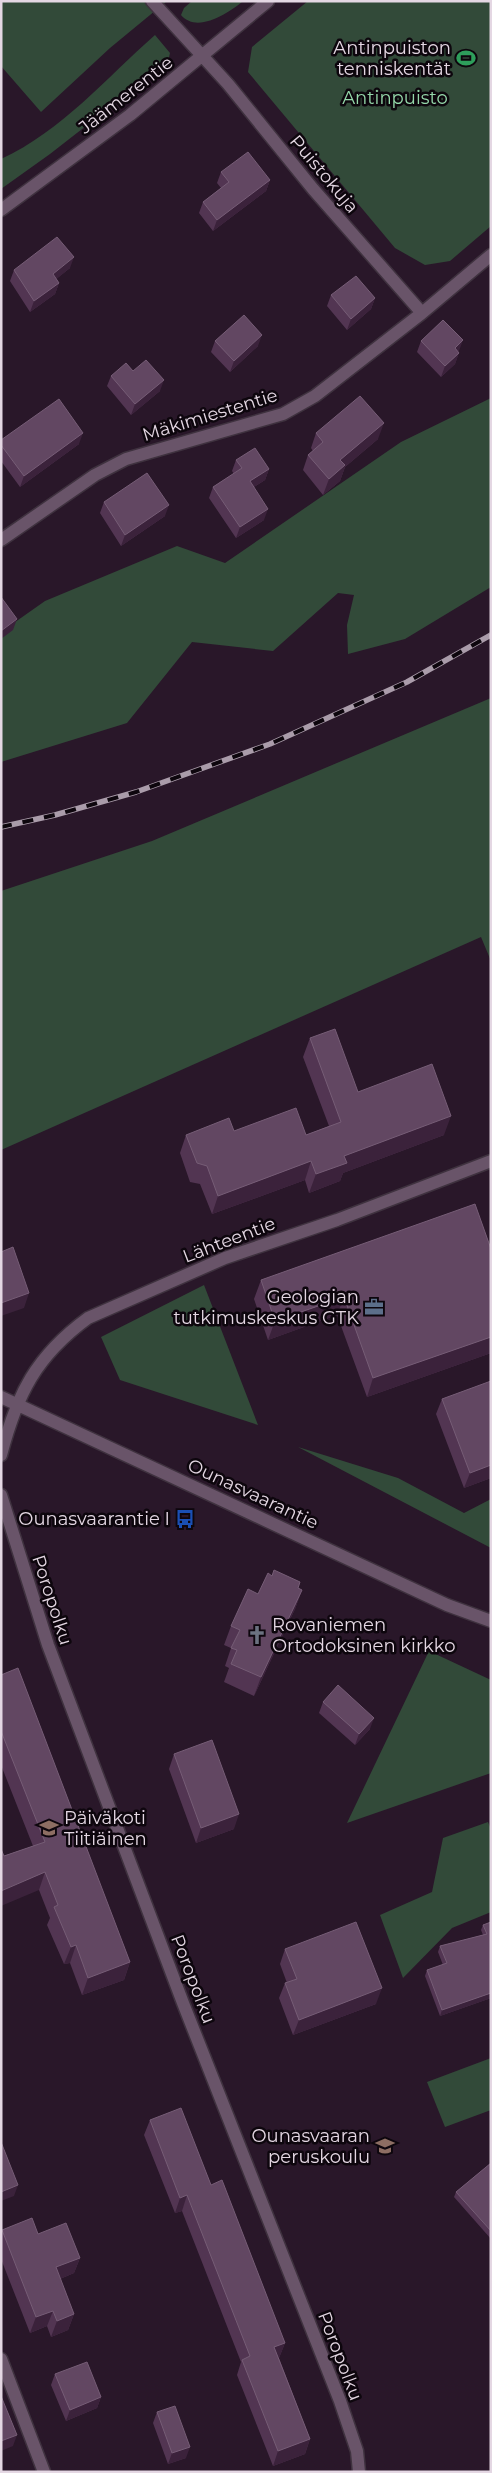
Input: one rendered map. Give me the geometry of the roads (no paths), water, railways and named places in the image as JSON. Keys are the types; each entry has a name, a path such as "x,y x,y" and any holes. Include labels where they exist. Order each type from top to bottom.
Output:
{"street":[{"name":"Puistokuja","path":"152,1 203,55 313,189 422,313"},
{"name":"Jäämerentie","path":"1,210 130,115 268,1"},
{"name":"Mäkimiestentie","path":"1,540 95,475 126,459 283,414 315,396 422,313 491,255"},
{"name":"Lähteentie","path":"18,1404 36,1367 63,1337 88,1318 225,1258 337,1220 491,1161"},
{"name":"Ounasvaarantie","path":"1,1397 447,1605 491,1621"},
{"path":"1,1455 18,1404"},
{"name":"Poropolku","path":"1,1495 48,1645 186,2012 340,2401 357,2451 359,2472"},
{"path":"1,2360 44,2472"}],"railway":[{"path":"1,827 55,815 136,792 270,744 407,682 491,635"}],"place":[{"name":"Antinpuiston tenniskentät","path":"466,58"},
{"name":"Geologian tutkimuskeskus GTK","path":"374,1307"},
{"name":"Ounasvaarantie I","path":"185,1519"},
{"name":"Rovaniemen Ortodoksinen kirkko","path":"257,1635"},
{"name":"Päiväkoti Tiitiäinen","path":"49,1828"},
{"name":"Ounasvaaran peruskoulu","path":"385,2146"}],"park label":[{"name":"Antinpuisto","path":"395,98"}]}
